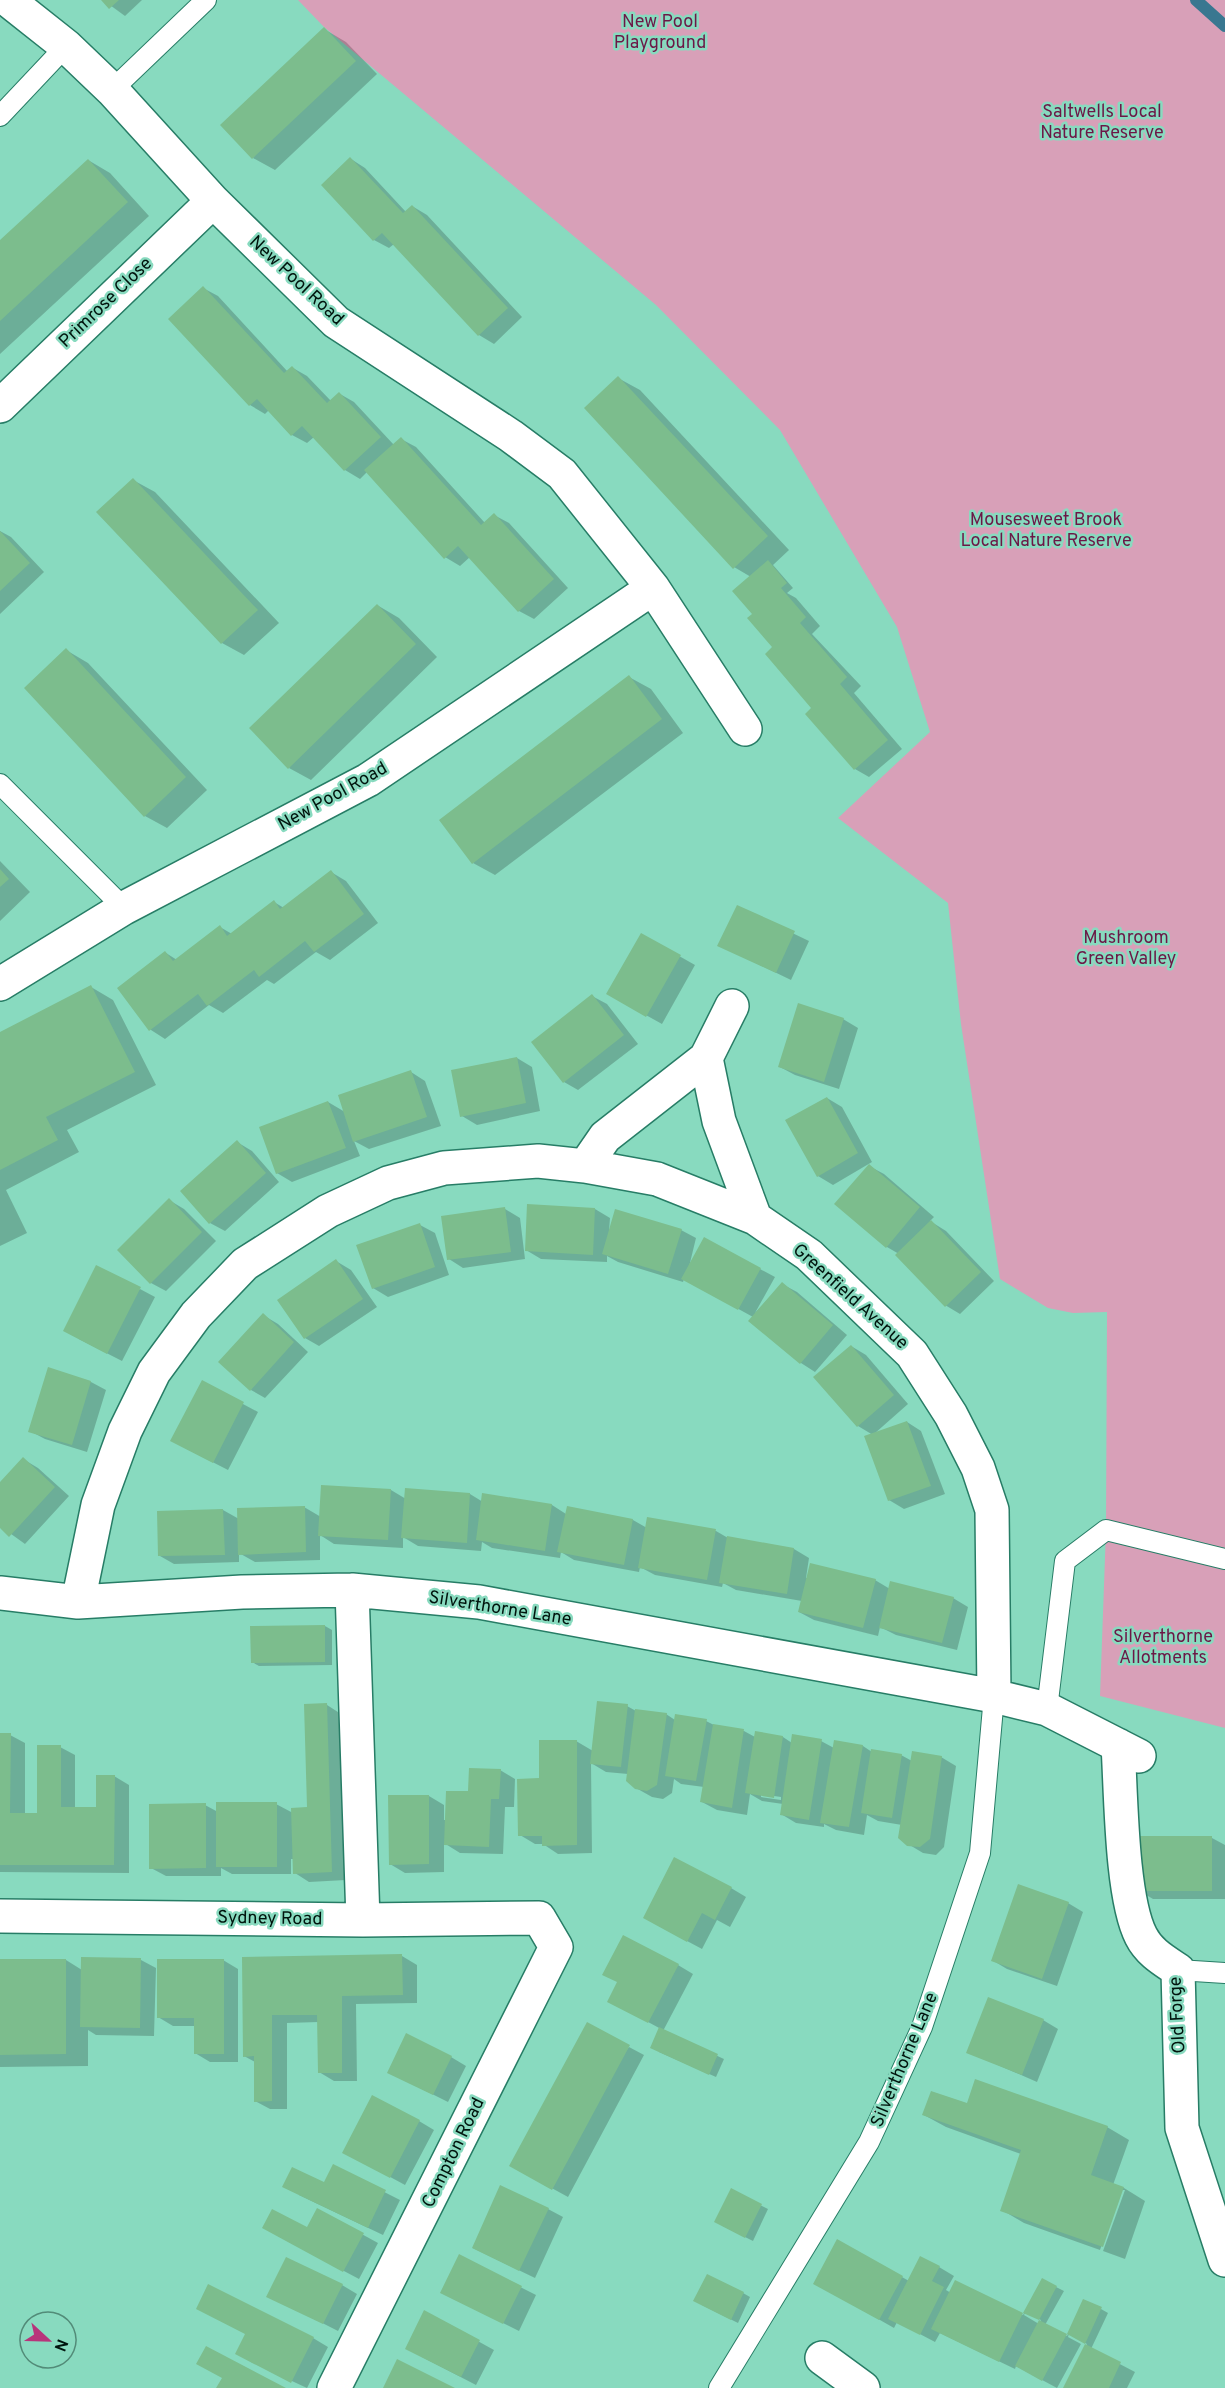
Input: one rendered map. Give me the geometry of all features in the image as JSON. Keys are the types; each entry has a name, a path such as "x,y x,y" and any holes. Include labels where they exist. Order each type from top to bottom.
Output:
{"street":[{"name":"New Pool Road","path":"8,0 66,46 112,90 213,201 336,322 511,436 562,474 653,588 745,729"},
{"name":"Primrose Close","path":"0,406 213,201"},
{"name":"New Pool Road","path":"0,984 124,908 368,780 653,588"},
{"path":"585,1166 605,1137 706,1058 732,1006"},
{"path":"706,1058 719,1121 755,1218"},
{"name":"Greenfield Avenue","path":"78,1602 98,1505 125,1431 154,1372 196,1315 244,1264 328,1211 388,1183 444,1168 538,1161 585,1166 657,1179 755,1218 809,1255 899,1338 912,1354 951,1415 978,1468 992,1510 994,1696"},
{"path":"352,1590 363,1920"},
{"name":"Silverthorne Lane","path":"0,1593 78,1602 242,1592 352,1590 479,1602 994,1696 1047,1709"},
{"name":"Old Forge","path":"1047,1709 1128,1750 1131,1907 1140,1935 1151,1951 1178,1970 1182,2128 1225,2260"},
{"name":"Sydney Road","path":"0,1916 363,1920 539,1918"},
{"name":"Compton Road","path":"334,2388 556,1947 539,1918"},
{"path":"822,2358 863,2388"}],"lane":[{"path":"112,90 206,0"},
{"path":"0,116 66,46"},
{"path":"0,784 124,908"},
{"path":"1047,1709 1065,1561 1106,1530 1225,1559"},
{"name":"Silverthorne Lane","path":"719,2388 869,2142 922,2027 980,1853 994,1696"},
{"path":"1178,1970 1225,1973"}],"green space":[{"name":"Mousesweet Brook Local Nature Reserve","path":"298,0 1225,0 1225,1728 1100,1696 1106,1530 1107,1312 1073,1313 1048,1308 1000,1279 961,1024 948,903 838,818 930,732 897,627 780,430 656,305 324,27"}],"building":[{"path":"101,0 119,0 109,9"},
{"path":"324,27 356,61 252,159 220,125"},
{"path":"350,157 403,213 412,205 508,308 478,336 382,233 373,241 321,185"},
{"path":"88,159 128,202 0,321 0,240"},
{"path":"203,286 284,373 292,366 327,403 339,392 381,437 344,471 302,426 291,436 257,399 249,406 168,319"},
{"path":"618,376 768,536 733,569 584,408"},
{"path":"401,437 481,525 494,513 554,579 518,612 458,546 444,559 364,470"},
{"path":"133,478 258,610 221,644 96,512"},
{"path":"0,531 30,563 0,591"},
{"path":"768,560 787,583 781,588 806,617 800,623 847,677 840,684 888,740 854,770 805,714 811,708 765,654 772,647 747,618 752,614 732,591"},
{"path":"377,604 416,644 288,769 249,728"},
{"path":"66,648 186,777 144,817 24,688"},
{"path":"629,675 662,719 472,864 439,820"},
{"path":"0,869 9,879 0,887"},
{"path":"331,870 364,914 314,952 305,941 259,977 254,970 207,1006 198,994 149,1031 117,988 165,951 173,961 220,925 227,936 274,900 280,909"},
{"path":"737,905 795,931 776,973 717,946"},
{"path":"641,933 681,955 646,1017 606,994"},
{"path":"91,985 135,1072 46,1117 58,1140 0,1170 0,1032"},
{"path":"592,994 624,1035 563,1083 531,1042"},
{"path":"798,1003 844,1018 824,1082 778,1067"},
{"path":"517,1057 526,1103 460,1117 451,1070"},
{"path":"411,1070 427,1117 353,1142 338,1095"},
{"path":"827,1097 858,1153 817,1177 785,1120"},
{"path":"328,1101 346,1148 276,1174 259,1127"},
{"path":"237,1140 266,1173 209,1224 180,1191"},
{"path":"869,1164 920,1207 886,1248 834,1204"},
{"path":"169,1198 202,1232 150,1284 117,1250"},
{"path":"527,1204 595,1208 593,1255 525,1251"},
{"path":"505,1207 511,1252 447,1260 441,1216"},
{"path":"615,1209 682,1229 668,1274 602,1254"},
{"path":"931,1220 981,1272 945,1307 895,1255"},
{"path":"420,1223 435,1267 372,1289 356,1245"},
{"path":"704,1237 761,1268 738,1310 681,1279"},
{"path":"336,1259 363,1299 304,1339 277,1300"},
{"path":"96,1265 141,1287 107,1354 63,1331"},
{"path":"782,1282 833,1325 800,1364 748,1321"},
{"path":"263,1313 294,1342 250,1391 218,1362"},
{"path":"851,1345 894,1395 857,1427 813,1377"},
{"path":"48,1367 91,1381 72,1445 28,1432"},
{"path":"202,1380 244,1402 213,1463 170,1441"},
{"path":"907,1421 931,1486 888,1501 864,1436"},
{"path":"23,1457 55,1487 9,1537 0,1528 0,1482"},
{"path":"321,1485 391,1489 388,1540 318,1536"},
{"path":"405,1488 470,1493 467,1543 401,1538"},
{"path":"482,1493 552,1504 545,1551 476,1540"},
{"path":"305,1506 306,1552 238,1555 237,1508"},
{"path":"567,1506 633,1519 624,1565 557,1552"},
{"path":"223,1509 225,1555 158,1556 157,1511"},
{"path":"647,1517 716,1529 707,1580 638,1568"},
{"path":"727,1536 794,1548 787,1594 719,1583"},
{"path":"810,1563 876,1579 863,1628 798,1612"},
{"path":"890,1581 954,1597 942,1643 879,1628"},
{"path":"325,1625 325,1662 251,1663 250,1626"},
{"path":"597,1701 628,1704 621,1767 590,1764"},
{"path":"327,1703 332,1872 293,1874 291,1808 307,1807 304,1704"},
{"path":"635,1709 667,1713 657,1785 647,1791 635,1789 626,1781"},
{"path":"675,1714 707,1719 696,1781 665,1776"},
{"path":"713,1724 744,1729 732,1808 700,1802"},
{"path":"755,1731 783,1736 774,1798 745,1793"},
{"path":"0,1733 11,1733 10,1813 37,1813 37,1745 61,1745 61,1807 96,1807 96,1775 115,1775 114,1865 0,1865"},
{"path":"792,1734 822,1739 809,1820 780,1815"},
{"path":"539,1740 577,1740 577,1845 542,1846 542,1836 518,1836 517,1779 539,1778"},
{"path":"834,1740 863,1745 849,1827 820,1823"},
{"path":"871,1749 902,1754 892,1818 861,1813"},
{"path":"912,1751 942,1756 930,1839 920,1847 907,1846 898,1838"},
{"path":"469,1768 501,1769 499,1799 491,1799 489,1847 444,1845 446,1791 468,1791"},
{"path":"388,1795 429,1795 429,1864 389,1865"},
{"path":"216,1802 277,1802 277,1867 216,1867"},
{"path":"206,1803 206,1868 149,1869 149,1804"},
{"path":"1137,1836 1212,1836 1212,1891 1137,1891"},
{"path":"674,1857 732,1887 715,1920 702,1913 687,1942 643,1918"},
{"path":"1018,1884 1069,1902 1042,1979 991,1961"},
{"path":"623,1935 679,1964 648,2023 607,2002 617,1982 602,1975"},
{"path":"402,1954 403,1995 342,1996 342,2073 318,2073 317,2015 272,2015 272,2101 254,2102 254,2056 243,2057 242,1957"},
{"path":"81,1957 141,1958 140,2028 80,2027"},
{"path":"0,1959 66,1959 66,2054 0,2055"},
{"path":"157,1959 224,1959 224,2054 194,2054 194,2018 157,2018"},
{"path":"988,1997 1044,2019 1022,2075 966,2053"},
{"path":"587,2022 630,2045 552,2190 509,2166"},
{"path":"659,2027 718,2054 709,2075 650,2048"},
{"path":"406,2033 452,2056 433,2095 387,2073"},
{"path":"975,2079 1108,2126 1091,2175 1124,2187 1103,2247 1000,2211 1021,2150 922,2115 931,2091 967,2103"},
{"path":"372,2095 420,2120 390,2178 342,2153"},
{"path":"333,2164 386,2190 368,2228 282,2187 292,2167 324,2182"},
{"path":"500,2185 549,2208 519,2271 472,2248"},
{"path":"731,2188 762,2204 745,2238 714,2222"},
{"path":"317,2208 364,2233 343,2272 262,2228 272,2209 307,2227"},
{"path":"837,2239 903,2276 879,2320 813,2284"},
{"path":"459,2254 522,2286 503,2324 440,2293"},
{"path":"920,2256 940,2266 932,2281 944,2287 920,2335 888,2319"},
{"path":"286,2257 343,2284 323,2324 266,2297"},
{"path":"707,2274 744,2292 731,2320 693,2301"},
{"path":"1042,2278 1057,2286 1039,2320 1023,2313"},
{"path":"955,2280 1023,2313 999,2362 931,2329"},
{"path":"208,2284 314,2337 291,2383 235,2354 245,2334 196,2309"},
{"path":"1083,2299 1102,2307 1085,2344 1067,2334"},
{"path":"424,2310 480,2340 461,2377 405,2349"},
{"path":"1039,2320 1067,2334 1042,2381 1015,2366"},
{"path":"1085,2344 1121,2362 1109,2388 1063,2388"},
{"path":"206,2346 286,2388 216,2388 222,2378 196,2364"},
{"path":"397,2359 455,2388 383,2388"}],"waterway":[{"path":"1196,0 1225,26"}],"park label":[{"name":"New Pool Playground","path":"660,32"},
{"name":"Saltwells Local Nature Reserve","path":"1102,122"},
{"name":"Mushroom Green Valley","path":"1126,948"},
{"name":"Silverthorne Allotments","path":"1163,1647"}]}
